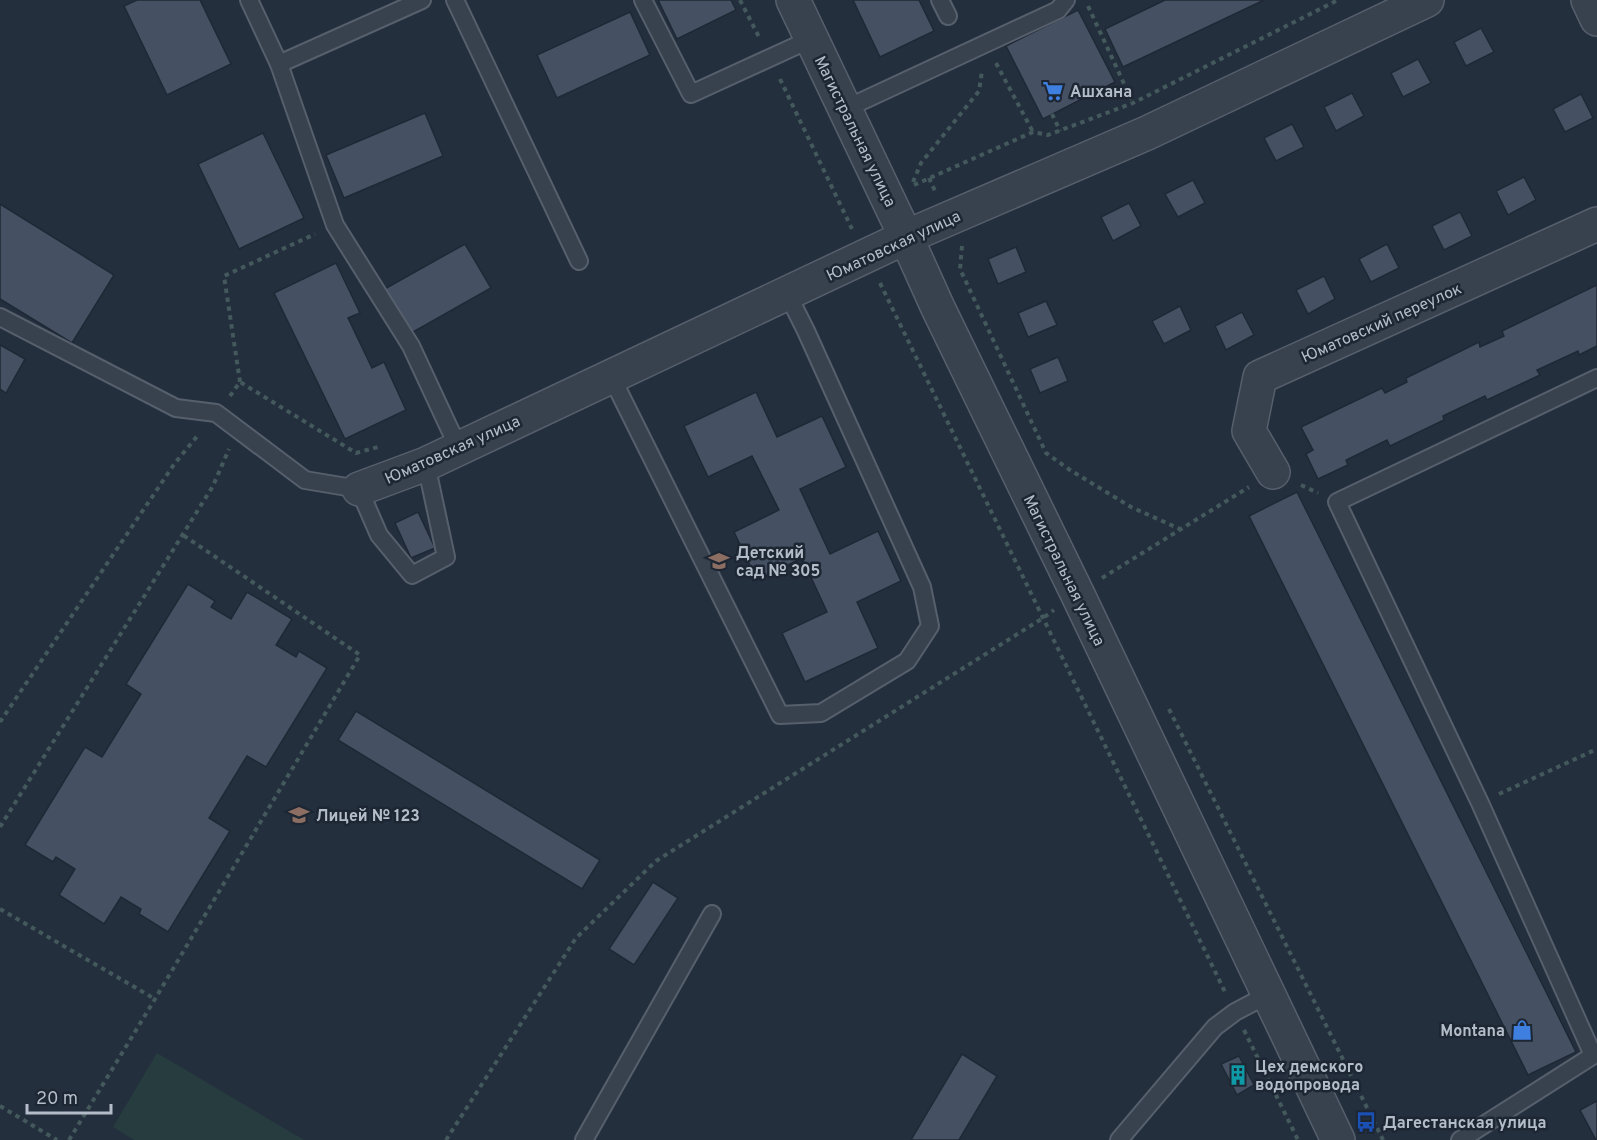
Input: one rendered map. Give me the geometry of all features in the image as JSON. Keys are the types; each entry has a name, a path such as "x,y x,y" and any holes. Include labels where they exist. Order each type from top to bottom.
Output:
{"street":[{"name":"Магистральная улица","path":"793,0 943,319 1077,593 1338,1140"},
{"name":"Юматовская улица","path":"359,489 426,464 906,237 1147,133 1427,0"},
{"path":"1588,0 1597,19"},
{"name":"Юматовский переулок","path":"1273,472 1249,431 1260,377 1597,224"}],"lane":[{"path":"249,0 279,64 335,225 411,346 458,447"},
{"path":"279,64 422,0"},
{"path":"455,0 579,261"},
{"path":"643,0 691,94 811,39"},
{"path":"940,0 948,16"},
{"path":"845,109 1058,10 1066,0"},
{"path":"611,376 780,715 821,713 907,661 930,626 922,586 807,331 787,293"},
{"path":"0,317 176,408 216,413 305,480 359,489 379,535 412,575 446,557 426,464"},
{"path":"1460,1140 1595,1054 1480,803 1337,502 1597,378"},
{"path":"584,1140 712,914"},
{"path":"1119,1140 1215,1027 1235,1012 1269,994"}],"path":[{"path":"740,0 1298,1140"},
{"path":"1085,0 1133,103"},
{"path":"986,44 979,91 921,163 911,186 1033,132 1048,135 1133,103 1338,0"},
{"path":"986,44 1033,132"},
{"path":"1052,114 1060,131"},
{"path":"0,722 175,463 240,382 224,276 335,225"},
{"path":"962,244 960,269 1046,453 1131,507 1180,529"},
{"path":"240,382 356,453 387,444"},
{"path":"0,826 213,486 238,429"},
{"path":"446,1140 576,938 656,861 1043,618 1077,593 1273,472 1337,502"},
{"path":"69,1140 360,655 183,535"},
{"path":"1167,704 1383,1140"},
{"path":"1480,803 1597,749"},
{"path":"0,909 155,999"},
{"path":"0,1106 57,1140"}],"green space":[{"path":"157,1053 304,1140 134,1140 113,1127"}],"building":[{"path":"137,0 200,0 231,64 167,95 124,6"},
{"path":"658,0 731,0 736,10 677,39"},
{"path":"853,0 919,0 934,31 880,57"},
{"path":"1165,0 1264,0 1123,67 1105,29"},
{"path":"1078,10 1115,82 1043,119 1006,46"},
{"path":"630,12 650,55 557,98 537,55"},
{"path":"1481,28 1494,52 1466,66 1454,42"},
{"path":"1418,59 1431,83 1403,97 1391,73"},
{"path":"1352,93 1364,116 1336,131 1324,107"},
{"path":"1581,94 1593,118 1565,132 1553,109"},
{"path":"425,113 443,156 344,198 326,155"},
{"path":"1292,124 1304,147 1276,161 1264,138"},
{"path":"263,133 304,218 239,249 198,164"},
{"path":"1524,177 1536,200 1508,215 1496,191"},
{"path":"1193,180 1205,203 1178,217 1165,194"},
{"path":"1129,203 1141,226 1113,241 1101,217"},
{"path":"0,204 114,275 72,343 0,299"},
{"path":"1460,212 1472,236 1444,250 1432,226"},
{"path":"465,244 491,288 406,336 381,291"},
{"path":"1387,244 1399,268 1371,282 1359,259"},
{"path":"1016,247 1026,272 998,284 988,259"},
{"path":"336,263 360,313 348,318 372,368 384,362 406,410 345,439 274,293"},
{"path":"1324,276 1335,299 1308,314 1296,290"},
{"path":"1597,285 1597,346 1579,355 1578,351 1537,370 1540,375 1487,400 1485,396 1443,416 1444,420 1390,446 1387,440 1346,460 1348,465 1318,479 1306,454 1313,450 1301,427 1382,388 1385,393 1407,382 1406,378 1479,342 1480,347 1504,336 1502,331"},
{"path":"1046,301 1057,325 1028,337 1018,313"},
{"path":"1180,306 1191,330 1164,344 1152,321"},
{"path":"1242,312 1254,335 1226,350 1215,326"},
{"path":"0,345 25,359 6,393 0,389"},
{"path":"1058,357 1068,381 1040,393 1030,369"},
{"path":"756,392 777,437 822,416 846,467 800,489 830,554 878,531 901,581 857,602 878,648 805,682 782,633 827,612 802,558 757,580 734,532 779,510 752,456 708,477 684,426"},
{"path":"1297,492 1576,1052 1528,1075 1249,516"},
{"path":"418,512 435,548 411,558 395,523"},
{"path":"188,584 215,601 211,607 231,619 247,592 292,619 276,645 296,657 299,651 327,668 266,767 247,756 209,818 230,831 168,932 139,914 141,909 121,897 104,924 59,895 75,869 56,857 53,862 25,845 85,747 102,757 141,694 126,684"},
{"path":"356,711 600,860 582,889 338,740"},
{"path":"653,882 678,898 634,965 609,949"},
{"path":"962,1054 997,1076 959,1140 911,1140"},
{"name":"Цех демского водопровода","path":"1239,1056 1254,1085 1237,1095 1221,1064"},
{"path":"1597,1101 1597,1140 1596,1140 1580,1110"}],"place":[{"name":"Ашхана","path":"1053,91"},
{"name":"Детский сад № 305","path":"719,561"},
{"name":"Лицей № 123","path":"299,815"},
{"name":"Montana","path":"1522,1030"},
{"name":"Цех демского водопровода","path":"1238,1075"},
{"name":"Дагестанская улица","path":"1366,1122"}]}
